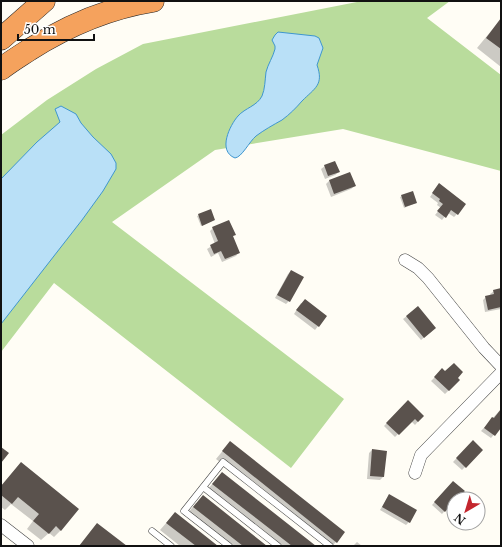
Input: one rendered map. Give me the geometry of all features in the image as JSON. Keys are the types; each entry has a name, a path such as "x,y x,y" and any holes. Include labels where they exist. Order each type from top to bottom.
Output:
{"highway":[{"path":"1,39 44,1"},
{"path":"1,68 48,38 94,16 131,5 153,1"}],"street":[{"path":"405,260 418,268 428,278 498,359"},
{"path":"415,473 421,455 501,373"},
{"path":"1,525 28,546"}],"lane":[{"path":"229,546 184,511 223,462 330,546"},
{"path":"203,487 278,546"},
{"path":"152,531 171,546"}],"green space":[{"path":"362,1 450,1 427,18 501,75 501,171 343,129 215,150 112,222 344,399 291,468 54,283 1,352 1,135 47,100 96,69 143,44"}],"water":[{"path":"278,32 315,36 319,38 323,48 317,65 319,82 317,86 290,113 282,120 256,136 240,155 235,158 230,155 227,150 226,144 229,131 238,116 254,105 262,96 266,72 275,49 272,40"},
{"path":"61,106 76,114 81,123 93,137 111,154 116,163 116,169 103,191 82,220 1,324 1,179 37,142 60,122 55,109"}],"building":[{"path":"501,18 501,49 486,38"},
{"path":"335,161 340,172 328,176 324,165"},
{"path":"350,172 356,186 334,194 329,180"},
{"path":"439,183 466,204 458,215 451,210 446,218 437,211 443,204 439,201 440,199 432,193"},
{"path":"413,191 417,203 405,207 401,195"},
{"path":"211,209 215,220 202,226 198,214"},
{"path":"229,220 236,235 233,236 240,253 225,259 221,251 214,254 210,245 218,241 212,227"},
{"path":"291,270 304,277 290,302 277,295"},
{"path":"501,288 501,307 488,310 485,296 494,294 493,290"},
{"path":"305,299 327,316 319,327 296,310"},
{"path":"418,306 436,328 424,338 406,316"},
{"path":"454,363 463,372 458,378 460,380 449,391 434,377 442,368 445,371"},
{"path":"408,400 424,416 418,422 415,419 399,435 386,423"},
{"path":"501,409 501,428 495,436 484,428 492,417 494,418"},
{"path":"473,440 483,450 466,468 456,458"},
{"path":"230,441 345,532 337,543 222,451"},
{"path":"1,447 9,453 1,463"},
{"path":"372,449 387,451 384,477 370,476"},
{"path":"21,462 79,509 61,531 56,526 49,534 33,521 39,514 18,497 12,504 1,495 1,486"},
{"path":"222,472 316,546 292,546 212,484"},
{"path":"453,481 465,491 446,491 445,512 434,502"},
{"path":"389,494 417,510 410,523 382,507"},
{"path":"203,495 267,546 243,546 193,507"},
{"path":"175,512 218,546 196,546 166,523"},
{"path":"97,523 127,546 79,546"}]}
